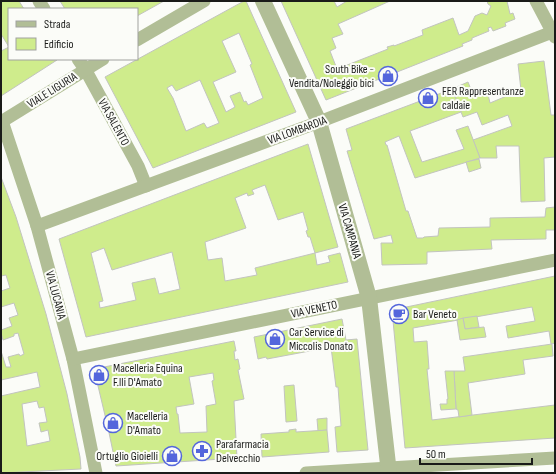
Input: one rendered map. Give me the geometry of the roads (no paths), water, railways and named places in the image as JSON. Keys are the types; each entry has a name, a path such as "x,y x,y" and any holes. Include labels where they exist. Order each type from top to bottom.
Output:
{"street":[{"path":"138,39 204,1"},
{"name":"VIA CAMPANIA","path":"263,1 319,122 370,298 389,471"},
{"path":"536,1 554,33"},
{"name":"VIA LOMBARDIA","path":"37,226 554,33"},
{"name":"VIALE LIGURIA","path":"2,121 82,64 99,60"},
{"name":"VIA SALENTO","path":"82,64 138,166 146,186"},
{"name":"VIA LUCANIA","path":"2,121 37,226 73,359 96,473"},
{"name":"VIA VENETO","path":"73,359 555,260"},
{"path":"306,473 389,471 555,458"}],"place":[{"name":"South Bike - Vendita/Noleggio bici","path":"388,76"},
{"name":"FER Rappresentanze caldaie","path":"428,98"},
{"name":"Bar Veneto","path":"399,314"},
{"name":"Car Service di Miccolis Donato","path":"275,339"},
{"name":"Macelleria Equina F.lli D'Amato","path":"99,375"},
{"name":"Macelleria D'Amato","path":"113,423"},
{"name":"Parafarmacia Delvecchio","path":"202,451"},
{"name":"Ortuglio Gioielli","path":"172,456"}]}
